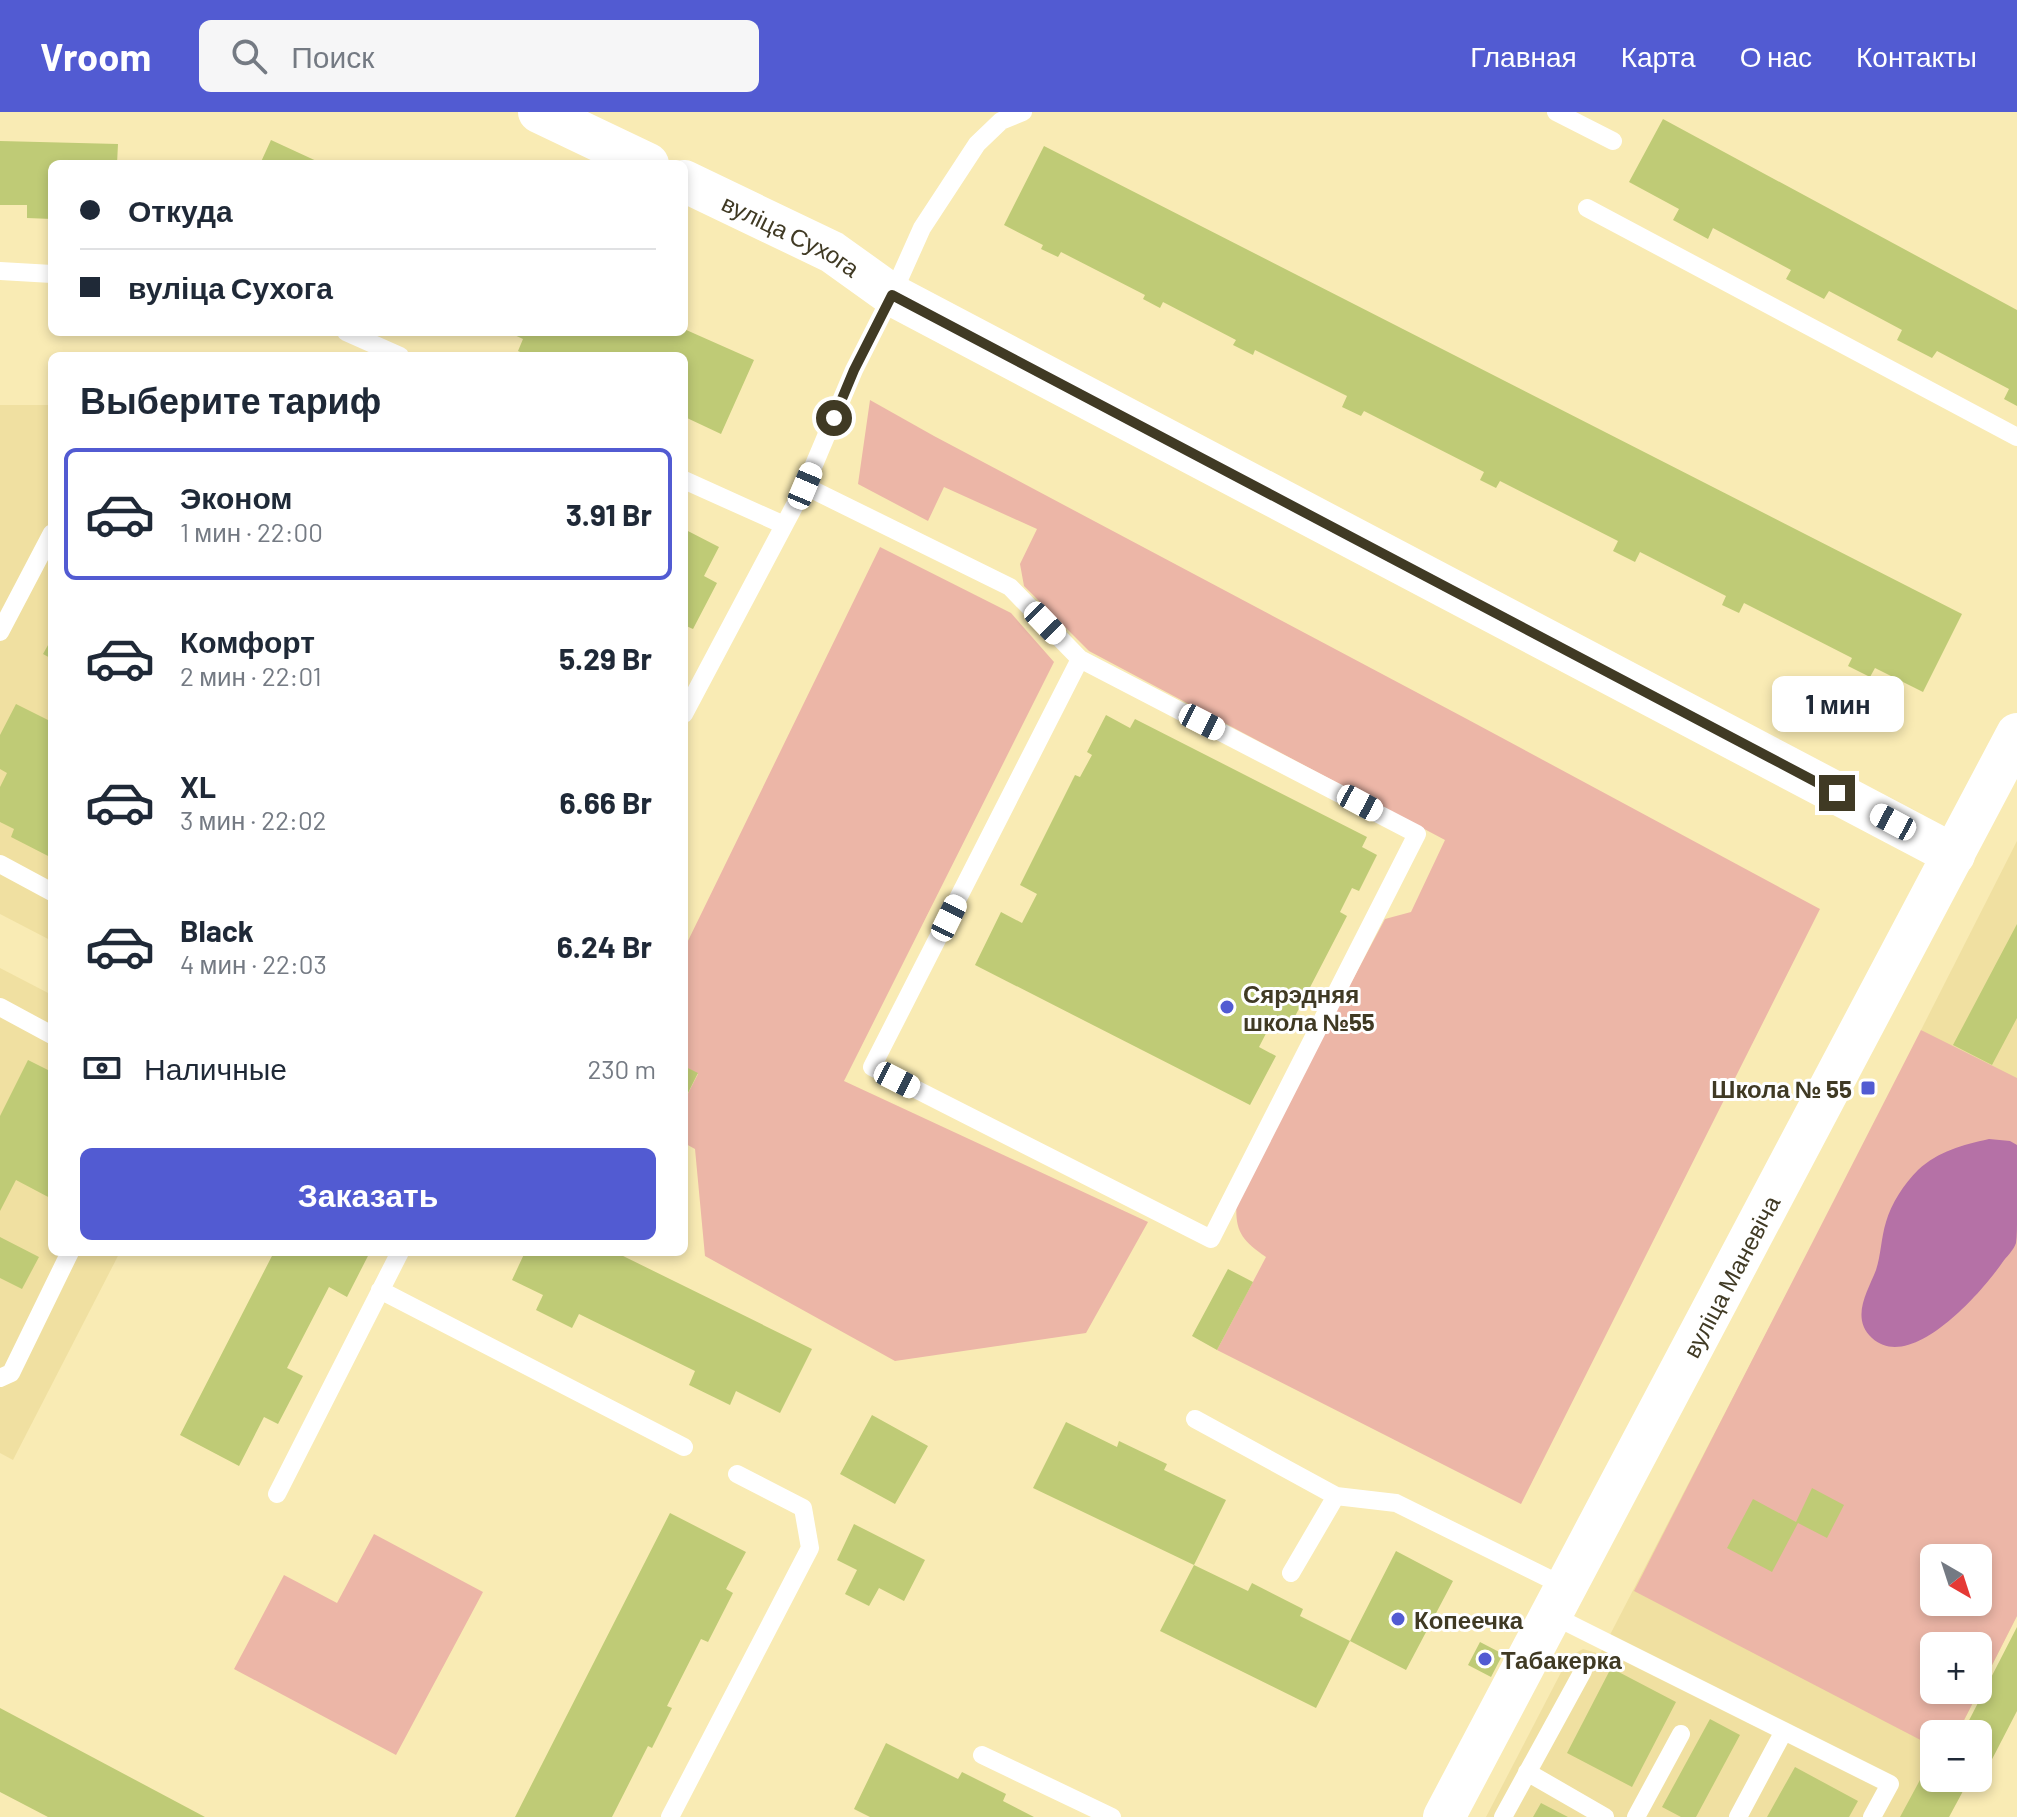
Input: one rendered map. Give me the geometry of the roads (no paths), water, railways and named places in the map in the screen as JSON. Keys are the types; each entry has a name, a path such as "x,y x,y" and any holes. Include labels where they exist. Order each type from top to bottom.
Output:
{"street":[{"path":"539,112 640,160"},
{"name":"вуліца Сухога","path":"688,183 832,252 892,295 1954,855"},
{"name":"вуліца Маневіча","path":"1444,1817 2017,734"}],"lane":[{"path":"688,706 805,486 854,370 922,228 977,144 1001,121 1023,112"},
{"path":"1556,112 1613,141"},
{"path":"1587,208 2017,437"},
{"path":"0,271 48,274"},
{"path":"355,336 391,352"},
{"path":"688,482 784,525"},
{"path":"805,486 1010,587 1080,659 1417,834 1211,1239 872,1067 1080,659"},
{"path":"0,632 48,541"},
{"path":"0,864 48,890"},
{"path":"0,1007 48,1033"},
{"path":"0,1378 11,1373 68,1256"},
{"path":"277,1494 398,1256"},
{"path":"380,1290 684,1447"},
{"path":"1195,1419 1336,1496 1396,1503 1784,1731 1890,1784 1872,1817"},
{"path":"670,1817 810,1548 803,1508 737,1474"},
{"path":"1291,1573 1336,1496"},
{"path":"1503,1817 1583,1671"},
{"path":"1738,1817 1784,1731"},
{"path":"1636,1817 1681,1734"},
{"path":"982,1755 1112,1817"},
{"path":"1527,1772 1605,1817"}],"place":[{"name":"Сярэдняя школа №55","path":"1227,1007"},
{"name":"Школа № 55","path":"1868,1088"},
{"name":"Копеечка","path":"1398,1619"},
{"name":"Табакерка","path":"1485,1659"}]}
